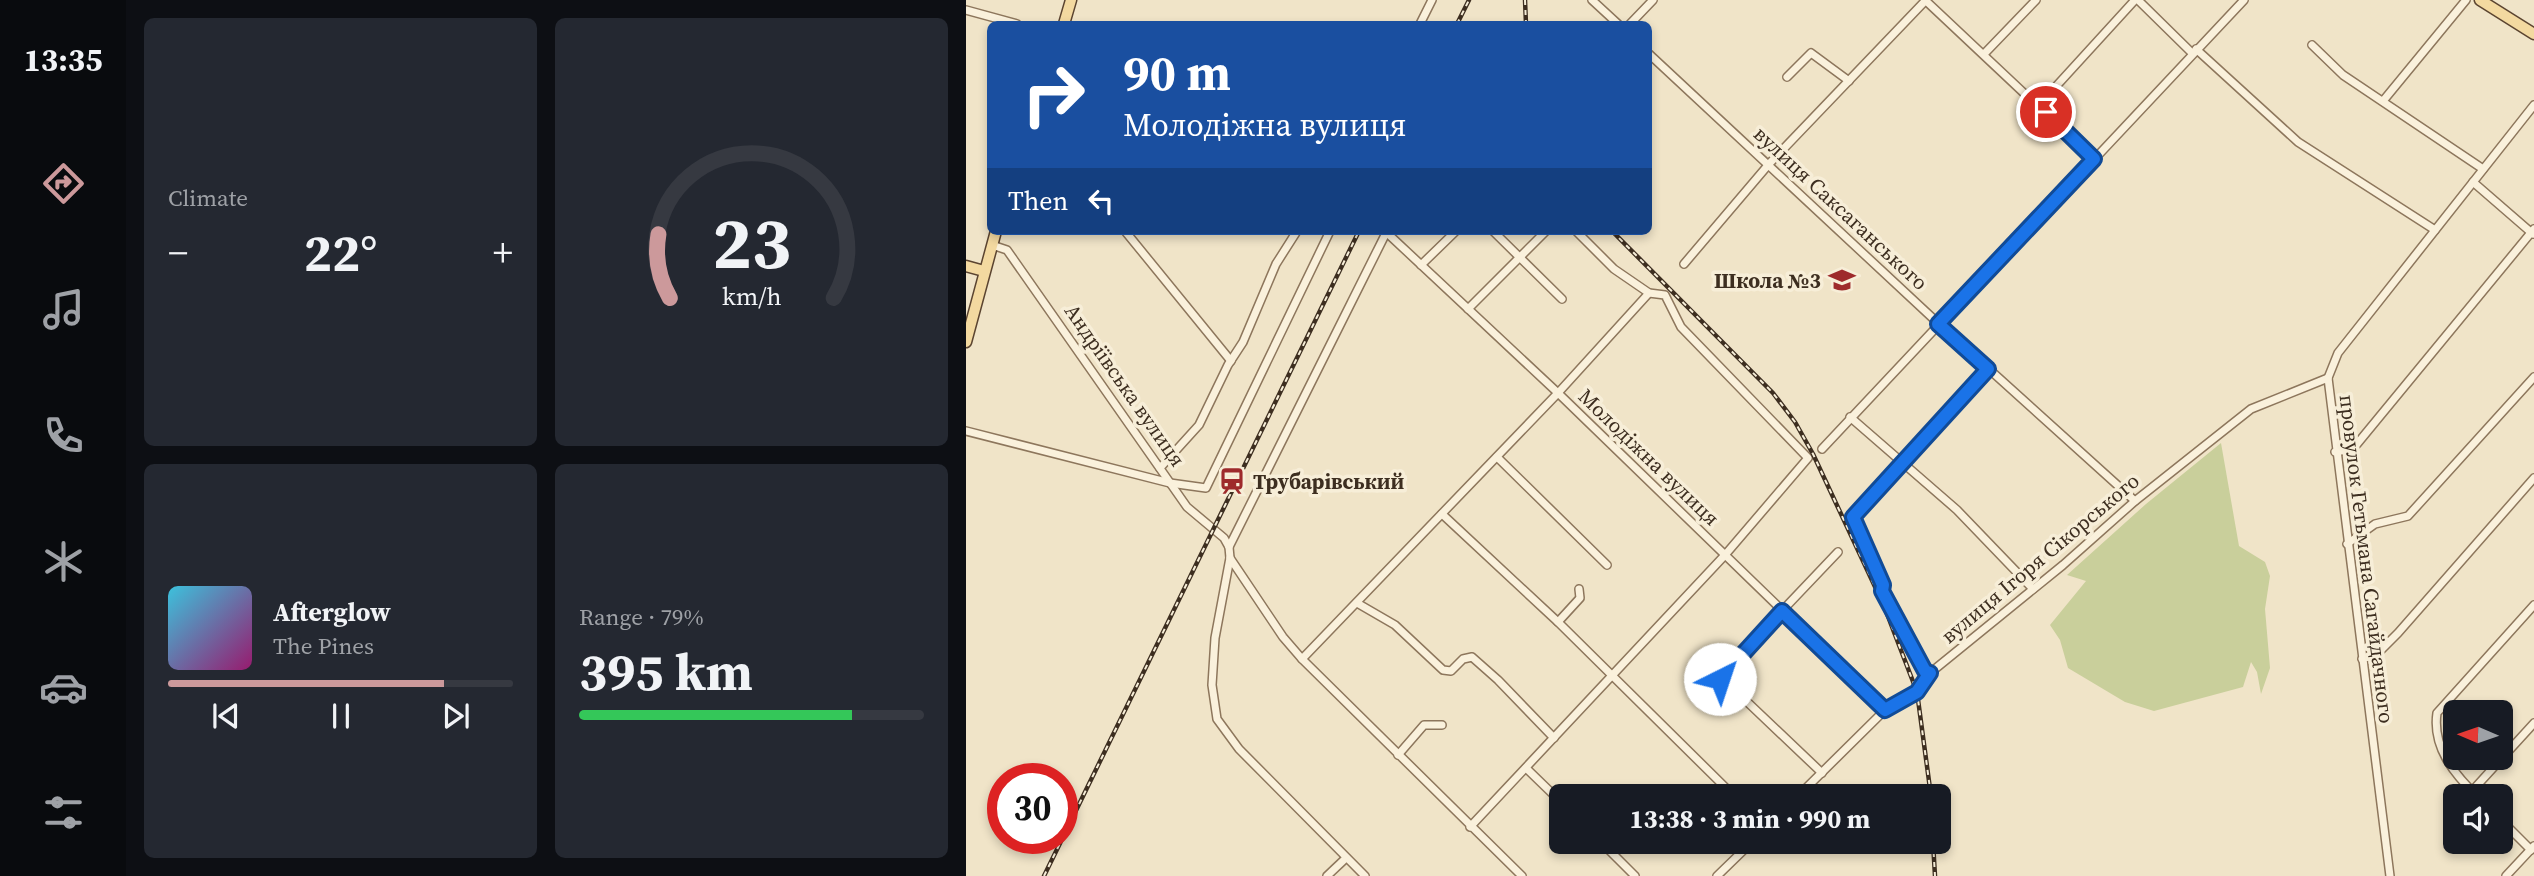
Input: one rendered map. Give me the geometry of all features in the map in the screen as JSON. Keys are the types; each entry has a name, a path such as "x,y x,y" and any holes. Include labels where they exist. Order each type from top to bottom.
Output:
{"main road":[{"path":"1065,21 1071,0"},
{"path":"2480,0 2534,34"},
{"path":"966,342 995,235"},
{"path":"966,266 984,271"}],"street":[{"path":"1422,21 1432,0"},
{"path":"1592,0 1615,21"},
{"path":"1633,21 1653,0"},
{"path":"1684,264 1769,164 1926,0 2094,159"},
{"path":"1985,53 2036,0"},
{"path":"2039,105 2136,0 2298,142 2435,230"},
{"path":"1822,449 2244,0"},
{"path":"2384,101 2466,0"},
{"path":"966,10 1006,21"},
{"path":"2312,45 2343,75 2483,169"},
{"path":"1787,77 1811,52 1849,81"},
{"name":"вулиця Саксаганського","path":"1652,57 1938,324 2134,500"},
{"name":"провулок Гетьмана Сагайдачного","path":"2390,876 2335,452 2328,378 2338,353 2534,105"},
{"path":"2335,452 2352,449 2357,444 2533,232 2473,182"},
{"path":"1128,235 1231,361"},
{"path":"1160,468 1199,425 1243,342 1276,264 1294,235"},
{"path":"966,430 1170,483 1206,488 1328,235"},
{"path":"1365,876 1239,749 1217,719 1212,703 1215,638 1230,558 1229,547 1385,235"},
{"name":"Молодіжна вулиця","path":"1390,235 1558,393 1885,710"},
{"path":"1421,265 1452,235"},
{"path":"1497,235 1562,299"},
{"path":"1468,309 1542,235"},
{"path":"1470,827 1725,555 1808,458 1681,327 1665,295 1649,293 1614,269 1580,235"},
{"name":"Андріївська вулиця","path":"992,245 1007,250 1187,507 1224,538 1229,547"},
{"path":"1302,659 1558,393 1649,293"},
{"path":"1930,673 1925,671 1882,591 1883,585 1853,517 1988,369"},
{"path":"2347,544 2375,524 2408,516 2441,484 2534,377"},
{"name":"вулиця Ігоря Сікорського","path":"1811,784 1885,710 1917,692 1930,673 2033,589 2134,500 2251,409 2328,378"},
{"path":"1850,417 1904,461 1957,510 2033,589"},
{"path":"1497,457 1607,565"},
{"path":"2362,659 2376,655 2398,634 2534,478"},
{"path":"1442,514 1558,622 1722,784"},
{"path":"1822,773 1720,679 1838,552"},
{"path":"1230,558 1283,637 1302,659 1522,876"},
{"path":"1558,622 1583,597 1579,589"},
{"path":"1357,603 1395,625 1443,670 1451,671 1467,657 1472,657 1554,738"},
{"path":"2465,784 2451,769 2444,756 2436,723 2437,713 2534,606"},
{"path":"2483,784 2534,723"},
{"path":"1398,755 1423,725 1442,724"},
{"path":"1526,768 1549,790"},
{"path":"2506,876 2532,848 2513,831"},
{"path":"1613,854 1635,876"},
{"path":"1717,876 1740,854"},
{"path":"1327,876 1346,858"}],"green space":[{"path":"2221,443 2239,546 2265,562 2270,576 2265,609 2270,668 2261,694 2257,672 2251,662 2243,687 2154,711 2125,702 2068,668 2060,640 2050,625 2086,581 2067,575 2146,504"}],"railway":[{"path":"1458,21 1469,0"},
{"path":"1525,0 1526,21"},
{"path":"1044,876 1357,235"},
{"path":"1616,235 1773,393 1795,422 1813,454 1884,606 1917,692 1929,784"},
{"path":"1934,854 1935,876"}],"place":[{"name":"Школа №3","path":"1842,280"},
{"name":"Трубарівський","path":"1232,481"}],"route":[{"path":"1720,679 1782,611 1885,710 1901,704 1917,692 1930,673 1925,671 1882,591 1883,585 1853,517 1988,369 1938,324 2094,159 2046,112"}]}
